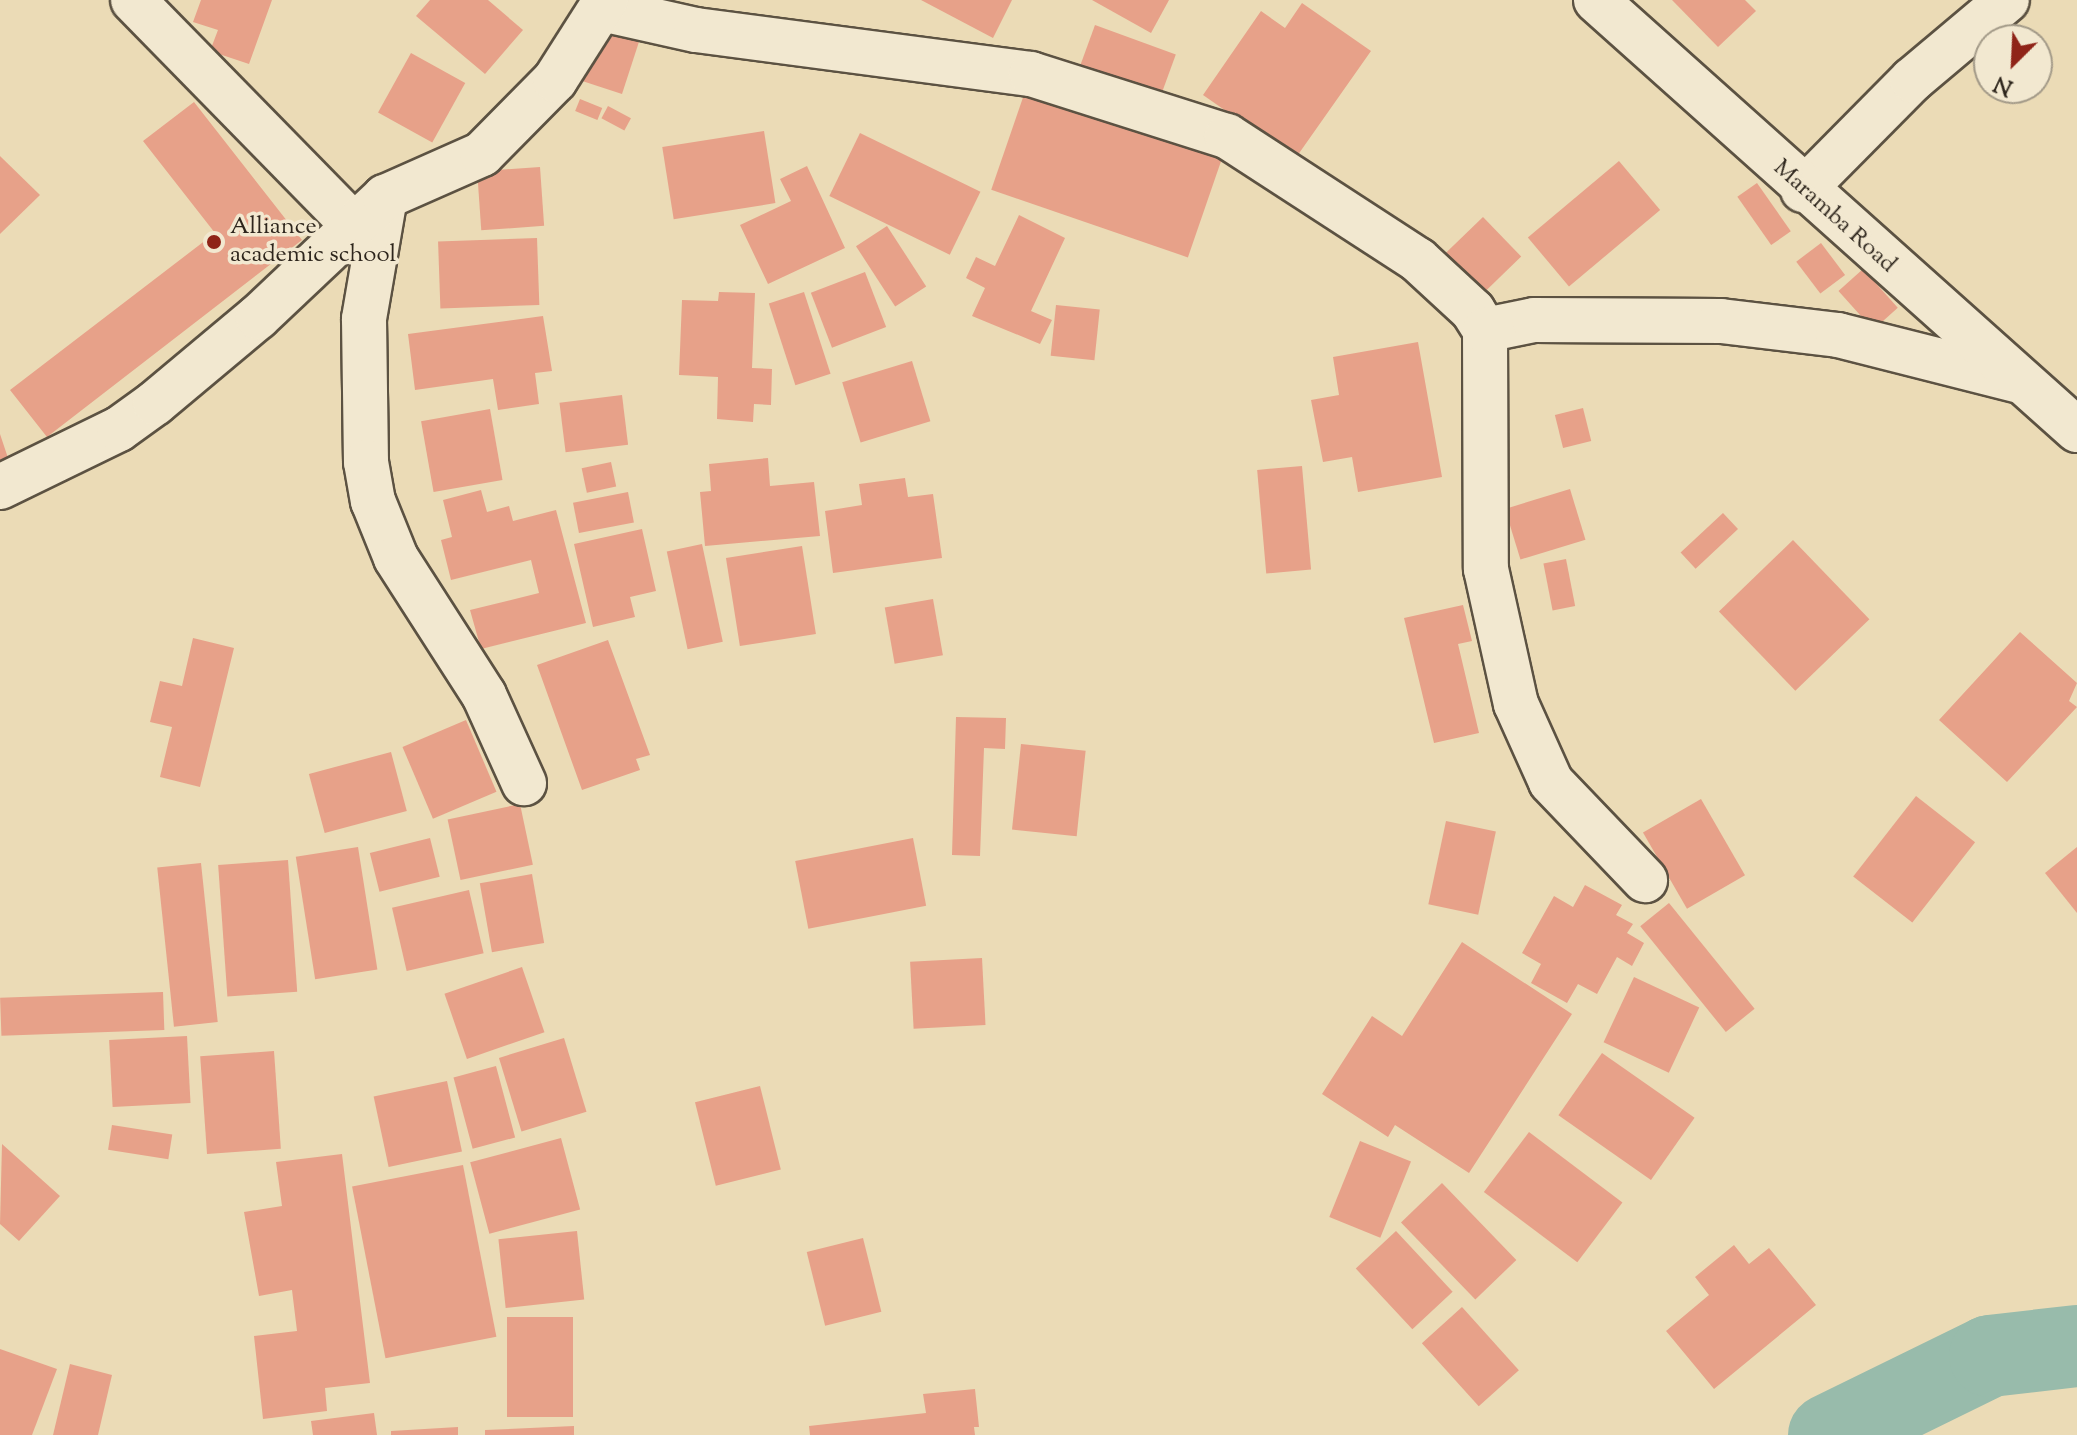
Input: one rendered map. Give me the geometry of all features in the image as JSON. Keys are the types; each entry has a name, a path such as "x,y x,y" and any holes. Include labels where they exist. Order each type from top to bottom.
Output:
{"street":[{"path":"133,0 354,226"},
{"name":"Maramba Road","path":"1596,0 1803,190 2016,380 2077,430"},
{"path":"1803,190 1912,80 2007,0"},
{"path":"0,487 119,429 155,403 385,197 469,161 500,139 579,48 604,5 696,30 1031,74 1227,136 1418,260 1473,311 1485,330 1482,452 1486,569 1516,704 1551,782 1645,880"},
{"path":"385,197 364,319 366,462 373,501 396,558 484,695 524,783"},
{"path":"1485,330 1534,320 1721,321 1838,335 2016,380"}],"building":[{"path":"201,0 272,0 249,64 210,51 218,30 193,22"},
{"path":"430,0 488,0 523,30 485,74 416,16"},
{"path":"921,0 1012,0 993,38"},
{"path":"1092,0 1169,0 1151,33"},
{"path":"1672,0 1745,0 1756,11 1718,47"},
{"path":"1302,3 1371,51 1295,159 1203,95 1261,11 1285,28"},
{"path":"1095,25 1176,54 1156,108 1076,79"},
{"path":"600,29 639,42 622,94 583,81"},
{"path":"411,53 465,83 432,143 378,112"},
{"path":"1029,80 1226,148 1188,257 991,190"},
{"path":"580,99 602,108 597,120 575,111"},
{"path":"194,102 302,240 47,437 10,390 215,233 143,141"},
{"path":"608,106 631,118 624,131 601,118"},
{"path":"764,131 775,203 674,219 662,147"},
{"path":"860,133 980,192 950,255 829,196"},
{"path":"0,156 40,195 0,234"},
{"path":"1619,161 1660,210 1569,287 1528,237"},
{"path":"807,166 845,248 768,284 740,225 791,201 780,179"},
{"path":"540,167 544,226 481,230 477,171"},
{"path":"1757,183 1791,231 1771,245 1737,197"},
{"path":"1019,215 1065,238 1031,311 1052,320 1040,344 972,316 985,288 966,278 976,257 995,266"},
{"path":"1483,217 1521,257 1477,300 1438,260"},
{"path":"887,226 926,286 895,307 856,246"},
{"path":"537,238 539,305 440,308 438,241"},
{"path":"1821,243 1845,275 1820,294 1796,262"},
{"path":"1863,269 1898,308 1873,330 1838,291"},
{"path":"865,272 886,327 832,348 811,293"},
{"path":"719,292 755,293 752,368 772,369 771,405 754,404 753,422 717,419 718,377 679,375 682,300 718,301"},
{"path":"804,292 831,374 795,385 769,303"},
{"path":"1056,305 1100,310 1094,360 1051,356"},
{"path":"543,316 552,371 535,373 539,404 498,410 493,379 415,390 408,334"},
{"path":"1418,342 1442,477 1358,492 1352,457 1323,462 1311,400 1339,395 1333,357"},
{"path":"912,361 930,421 861,443 842,382"},
{"path":"622,395 628,445 566,452 559,403"},
{"path":"1583,408 1591,441 1563,448 1555,415"},
{"path":"490,409 503,480 434,492 421,421"},
{"path":"0,434 12,470 0,474"},
{"path":"768,458 770,486 814,482 820,536 705,546 700,492 711,491 709,464"},
{"path":"611,462 616,486 587,493 582,468"},
{"path":"1302,466 1311,570 1266,574 1257,470"},
{"path":"905,478 908,497 933,494 942,558 833,573 825,511 862,505 859,484"},
{"path":"1570,489 1585,540 1520,560 1505,509"},
{"path":"481,490 487,512 509,506 513,521 556,510 586,623 481,649 470,610 539,593 531,560 451,580 441,540 452,537 443,500"},
{"path":"628,492 634,522 579,533 573,503"},
{"path":"1723,513 1738,529 1696,569 1681,553"},
{"path":"642,529 656,591 630,597 635,617 593,627 574,544"},
{"path":"1793,540 1869,619 1795,691 1719,612"},
{"path":"702,544 723,642 688,649 667,551"},
{"path":"802,546 816,634 740,646 726,558"},
{"path":"1566,559 1575,606 1553,611 1543,563"},
{"path":"933,599 943,655 895,664 885,608"},
{"path":"1463,605 1472,641 1458,644 1479,733 1434,743 1404,618"},
{"path":"2020,632 2077,683 2069,701 2077,707 2007,782 1939,720"},
{"path":"193,638 234,648 200,787 160,777 172,727 150,722 160,681 182,686"},
{"path":"608,640 650,755 636,759 640,770 582,790 537,665"},
{"path":"956,717 1006,718 1005,749 984,748 980,856 952,855"},
{"path":"466,720 496,792 433,819 402,747"},
{"path":"1021,744 1086,751 1077,836 1012,830"},
{"path":"391,752 407,811 325,833 309,774"},
{"path":"1916,796 1975,842 1912,923 1853,876"},
{"path":"1701,799 1745,875 1687,909 1643,832"},
{"path":"520,804 533,865 461,880 448,819"},
{"path":"1446,821 1496,832 1478,915 1428,904"},
{"path":"430,838 440,877 380,892 370,853"},
{"path":"913,838 926,906 808,929 795,861"},
{"path":"358,847 377,969 315,979 296,857"},
{"path":"2077,847 2077,913 2045,873"},
{"path":"288,860 297,992 227,997 218,865"},
{"path":"201,863 218,1022 174,1027 157,868"},
{"path":"532,874 544,943 492,952 480,883"},
{"path":"1585,885 1622,905 1616,915 1633,924 1627,933 1644,943 1632,966 1617,957 1597,994 1578,984 1567,1003 1531,983 1541,964 1522,953 1554,896 1573,907"},
{"path":"469,890 484,953 407,971 392,908"},
{"path":"1669,903 1755,1009 1726,1032 1640,926"},
{"path":"1462,942 1572,1014 1469,1173 1395,1125 1388,1137 1322,1094 1372,1016 1402,1036"},
{"path":"982,958 986,1025 914,1029 910,962"},
{"path":"522,967 544,1032 467,1059 444,994"},
{"path":"1634,977 1699,1007 1669,1073 1604,1042"},
{"path":"163,992 164,1030 1,1036 0,998"},
{"path":"187,1036 191,1103 113,1107 109,1040"},
{"path":"564,1038 587,1112 521,1132 499,1058"},
{"path":"274,1051 281,1149 207,1154 200,1056"},
{"path":"1602,1053 1695,1118 1651,1180 1558,1115"},
{"path":"496,1066 515,1137 473,1149 453,1077"},
{"path":"447,1081 462,1151 389,1167 374,1097"},
{"path":"760,1086 781,1169 716,1186 695,1102"},
{"path":"112,1125 172,1135 168,1159 108,1150"},
{"path":"1529,1132 1622,1202 1577,1262 1484,1192"},
{"path":"561,1138 580,1209 489,1234 470,1162"},
{"path":"1360,1141 1411,1162 1380,1238 1329,1217"},
{"path":"2,1144 60,1196 19,1241 0,1224"},
{"path":"342,1154 370,1383 325,1388 327,1411 263,1419 254,1336 297,1331 292,1290 259,1296 244,1212 282,1206 276,1162"},
{"path":"463,1165 496,1337 385,1358 352,1187"},
{"path":"1442,1183 1516,1260 1475,1300 1401,1223"},
{"path":"577,1231 584,1300 506,1308 498,1239"},
{"path":"1396,1231 1453,1292 1412,1329 1356,1269"},
{"path":"863,1238 881,1312 825,1326 807,1252"},
{"path":"1734,1245 1749,1264 1769,1248 1816,1305 1714,1389 1666,1331 1709,1295 1695,1277"},
{"path":"1462,1307 1519,1370 1479,1406 1422,1343"},
{"path":"507,1317 573,1317 573,1417 507,1417"},
{"path":"0,1349 57,1369 32,1435 0,1435"},
{"path":"70,1364 112,1375 98,1435 53,1435"},
{"path":"975,1389 979,1427 974,1427 975,1435 810,1435 809,1426 926,1413 923,1394"},
{"path":"374,1413 377,1435 313,1435 311,1421"},
{"path":"574,1426 574,1435 485,1435 485,1430"},
{"path":"458,1427 458,1435 391,1435 391,1431"}],"waterway":[{"path":"1829,1435 1990,1356 2077,1346"}],"place":[{"name":"Alliance academic school","path":"214,242"}]}
